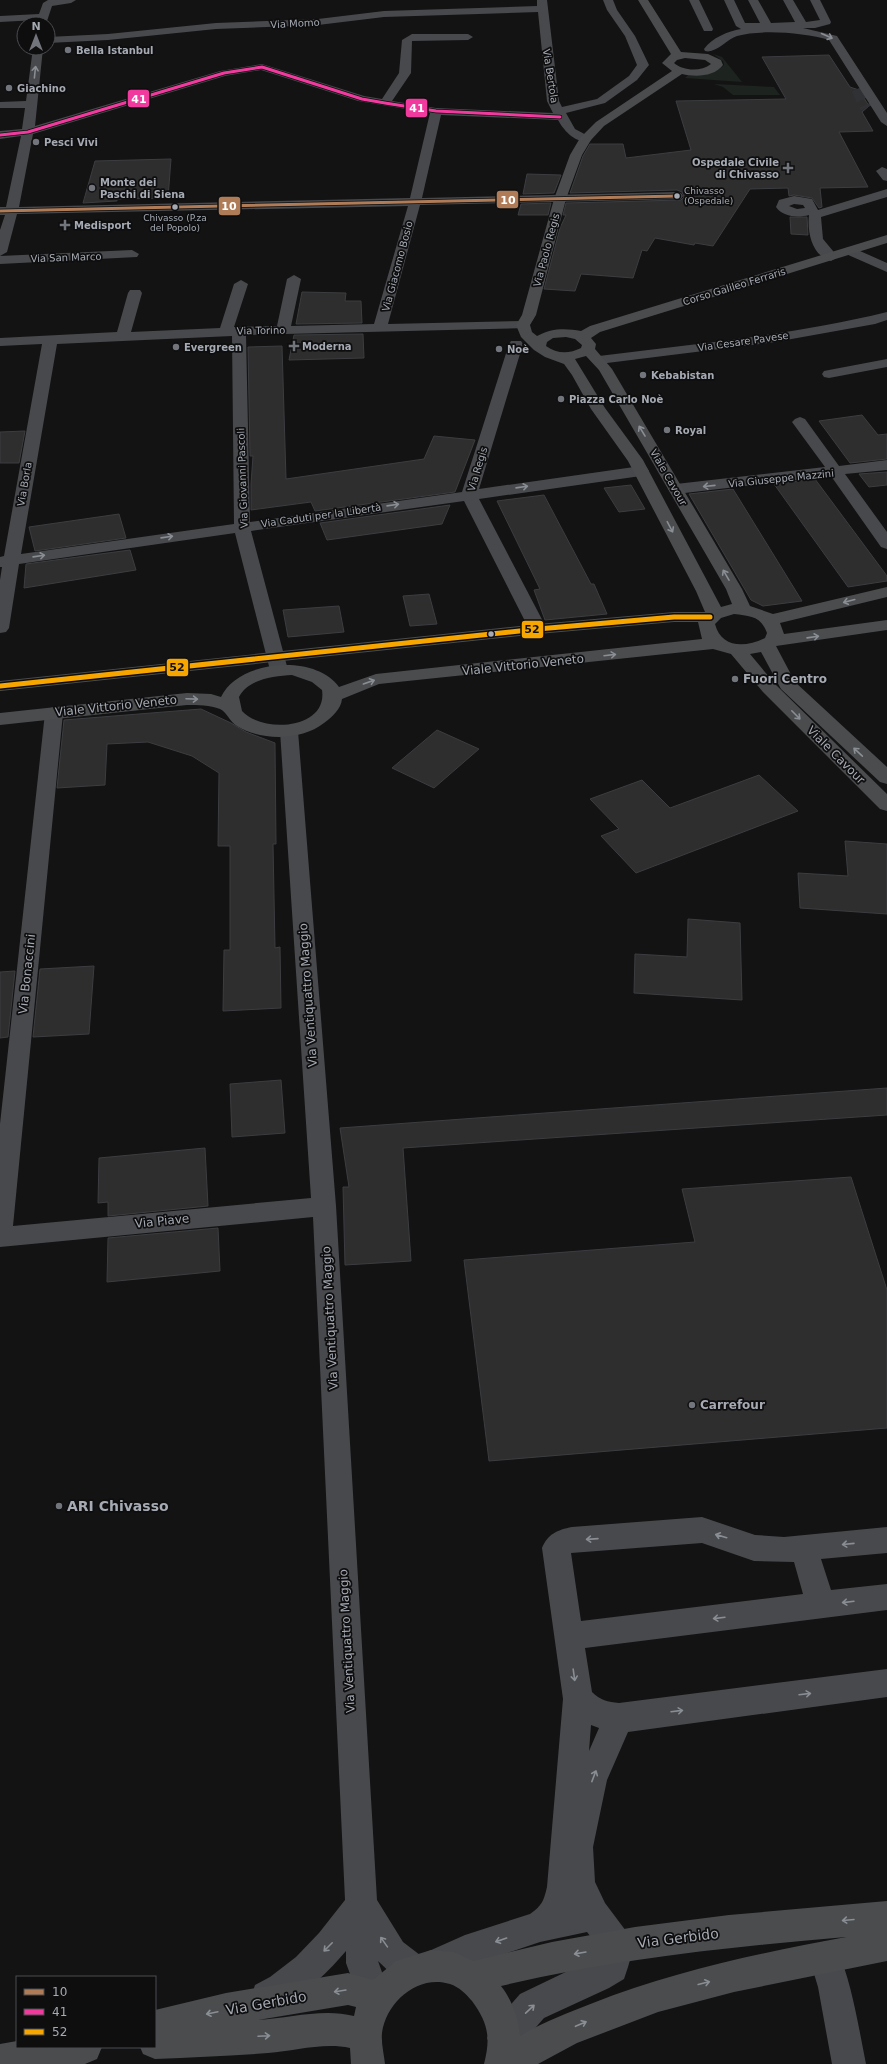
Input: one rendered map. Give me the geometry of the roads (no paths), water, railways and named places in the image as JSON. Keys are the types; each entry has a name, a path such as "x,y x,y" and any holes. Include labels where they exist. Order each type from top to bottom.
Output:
{"main road":[{"path":"643,0 678,56"},
{"path":"693,54 708,57 717,62 717,65 710,70 681,70 670,66 668,63 673,57 693,54"},
{"name":"Via Paolo Regis","path":"526,320 560,199 576,155 586,138 600,124 681,70"},
{"name":"Corso Galileo Ferraris","path":"560,356 576,355 585,344 587,333 595,329 887,239"},
{"path":"560,356 547,353 526,334 526,320 566,333 585,344"},
{"path":"538,344 540,340 550,334 566,333"},
{"name":"Viale Cavour","path":"585,344 599,360 676,489 734,589 743,610"},
{"name":"Viale Cavour","path":"560,356 569,361 579,375 598,409 641,471 705,591 712,616"},
{"path":"770,620 887,592"},
{"path":"0,686 224,663 280,667 305,672 320,678 331,688 333,696 332,705 327,714 317,722 289,731 257,729 244,723 235,716 231,706 231,699 234,691 240,684 259,673 280,667 311,653 538,629 674,617 712,616 733,609 754,612 770,620 775,626 777,633 770,643"},
{"path":"712,616 706,623 705,630 709,637 716,643 737,650 748,650 770,643 887,625"},
{"name":"Viale Vittorio Veneto","path":"333,696 376,679 716,643"},
{"name":"Viale Cavour","path":"770,643 787,685 887,778"},
{"name":"Viale Cavour","path":"737,650 769,688 887,805"},
{"name":"Viale Vittorio Veneto","path":"0,719 187,699 211,700 231,706"},
{"name":"Via Gerbido","path":"472,1977 552,1958 618,1946 729,1931 887,1917"},
{"path":"366,2049 368,2017 376,2000 392,1981 422,1967 453,1968 472,1977 489,1993 500,2014 505,2055 518,2057 558,2034 610,2012 678,1990 745,1972 887,1945"},
{"name":"Via Gerbido","path":"156,2027 251,2005 348,1989 363,1992 376,2000"},
{"path":"156,2042 269,2036 320,2030 344,2030 366,2049"},
{"path":"0,2061 79,2048"}],"street":[{"path":"43,16 48,3 71,0"},
{"path":"0,135 28,132 224,73 262,67 362,99 385,103 436,111 559,114 601,101 633,78 643,65 630,36 612,10 608,0"},
{"path":"694,0 708,29"},
{"path":"729,0 741,26 802,25 826,22 814,0"},
{"path":"753,0 767,26"},
{"path":"788,0 802,25"},
{"name":"Via Bertola","path":"542,4 553,101 570,131 586,138"},
{"name":"Via Momo","path":"56,40 108,37 216,26 318,22 384,14 542,4"},
{"path":"0,18 16,19"},
{"path":"709,49 725,38 735,34 799,31 820,33 833,38 850,66 860,87 887,122"},
{"path":"385,103 405,73 407,40 412,37 468,38"},
{"path":"0,252 6,211 18,179 28,132 37,56"},
{"path":"0,105 32,104"},
{"path":"866,108 887,126"},
{"name":"Via Giacomo Bosio","path":"380,328 415,202 436,111"},
{"path":"812,206 808,202 799,200 789,200 782,205 788,211 799,213 810,210 812,206 860,197 887,188"},
{"path":"817,243 814,228 814,215 887,193"},
{"path":"6,211 677,196"},
{"path":"799,213 804,235 817,243 831,257"},
{"path":"851,251 887,268"},
{"name":"Via San Marco","path":"0,260 132,254"},
{"path":"283,330 294,279"},
{"name":"Via Giovanni Pascoli","path":"241,284 232,331 242,526 280,667"},
{"path":"123,337 135,293"},
{"name":"Via Cesare Pavese","path":"599,360 775,338 870,321 887,316"},
{"name":"Via Torino","path":"0,342 232,331 380,328 526,320"},
{"name":"Via Borla","path":"0,628 5,561 50,340"},
{"name":"Via Regis","path":"516,344 469,495 538,629"},
{"path":"829,374 887,363"},
{"path":"800,422 887,544"},
{"name":"Via Giuseppe Mazzini","path":"676,489 887,465"},
{"name":"Via Caduti per la Libertà","path":"5,561 242,526 641,471"},
{"name":"Via Bonaccini","path":"0,1236 54,713"},
{"name":"Via Ventiquattro Maggio","path":"289,731 324,1206 361,1905 362,1963 376,2000"},
{"name":"Via Piave","path":"0,1236 324,1206"},
{"path":"538,1927 551,1919 557,1910 563,1887 578,1699 556,1548 563,1542 702,1530 754,1548 784,1550 887,1540"},
{"path":"804,1549 821,1605"},
{"path":"569,1636 887,1597"},
{"path":"578,1699 586,1708 602,1716 619,1718 887,1683"},
{"path":"505,2055 532,2006 597,1976 612,1967 618,1946 594,1914 579,1884 577,1847 592,1779 619,1718"},
{"path":"251,2005 291,1984 333,1943 361,1905"},
{"name":"Via Ventiquattro Maggio","path":"361,1905 392,1953 422,1967"},
{"path":"422,1967 465,1950 538,1927 594,1914"},
{"path":"825,1957 834,1987 849,2064"}],"tunnel":[{"path":"857,89 866,108"}],"place":[{"name":"Bella Istanbul","path":"68,50"},
{"name":"Giachino","path":"9,88"},
{"name":"Pesci Vivi","path":"36,142"},
{"name":"Ospedale Civile di Chivasso","path":"788,168"},
{"name":"Monte dei Paschi di Siena","path":"92,188"},
{"name":"Chivasso (Ospedale)","path":"677,196"},
{"name":"Chivasso (P.za del Popolo)","path":"175,207"},
{"name":"Medisport","path":"65,225"},
{"name":"Moderna","path":"294,346"},
{"name":"Evergreen","path":"176,347"},
{"name":"Noè","path":"499,349"},
{"name":"Kebabistan","path":"643,375"},
{"name":"Piazza Carlo Noè","path":"561,399"},
{"name":"Royal","path":"667,430"},
{"name":"Fuori Centro","path":"735,679"},
{"name":"Carrefour","path":"692,1405"},
{"name":"ARI Chivasso","path":"59,1506"}]}
